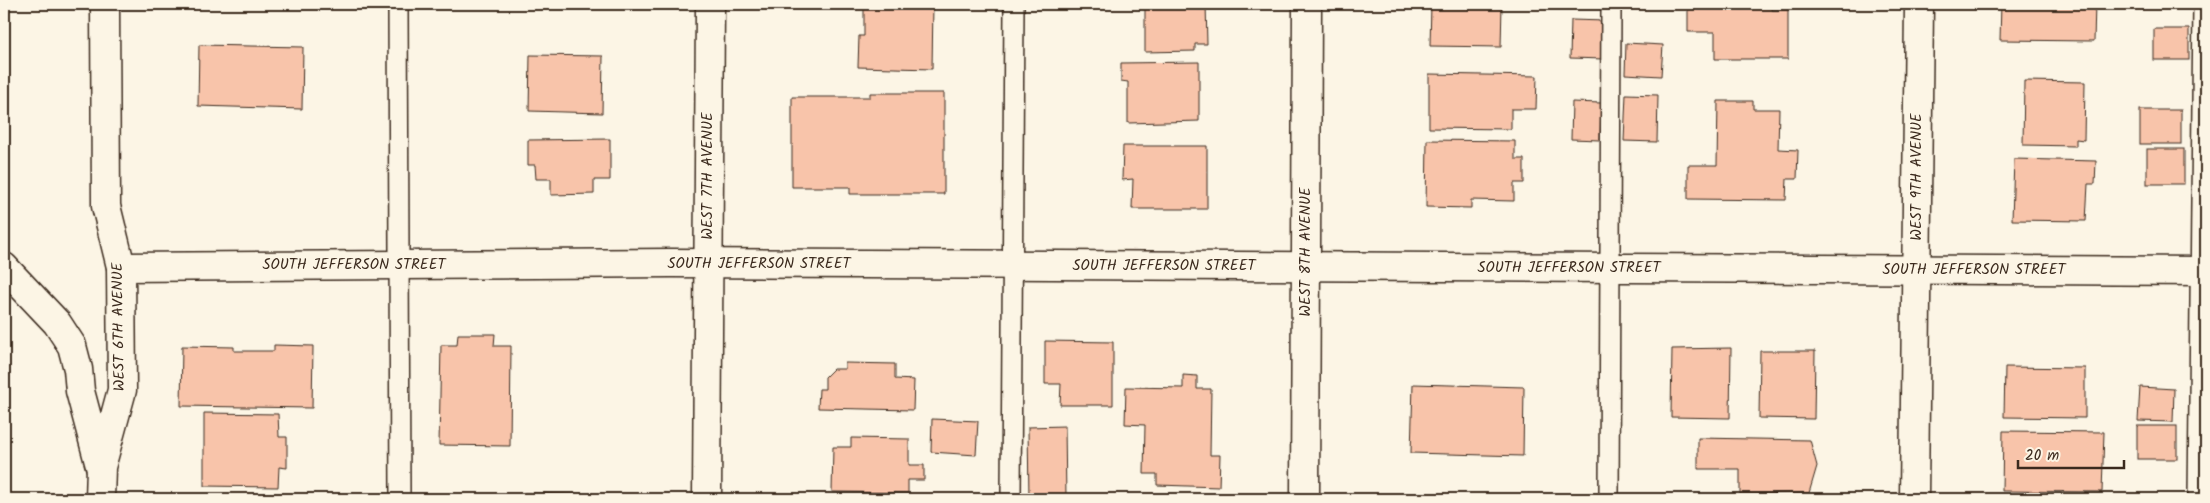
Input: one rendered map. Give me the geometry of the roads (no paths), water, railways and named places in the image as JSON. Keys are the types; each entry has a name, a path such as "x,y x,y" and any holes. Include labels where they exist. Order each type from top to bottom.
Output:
{"street":[{"name":"WEST 6TH AVENUE","path":"100,499 101,467 122,390 121,267 106,206 105,4"},
{"name":"WEST 7TH AVENUE","path":"707,499 710,4"},
{"name":"WEST 8TH AVENUE","path":"1305,499 1307,4"},
{"name":"WEST 9TH AVENUE","path":"1914,499 1919,4"},
{"name":"SOUTH JEFFERSON STREET","path":"121,267 708,263 2203,270"},
{"path":"4,267 57,323 72,346 78,369 80,391 101,467"}],"lane":[{"path":"398,4 400,499"},
{"path":"1011,499 1014,4"},
{"path":"1608,499 1611,4"},
{"path":"2198,499 2203,270 2203,4"}]}
